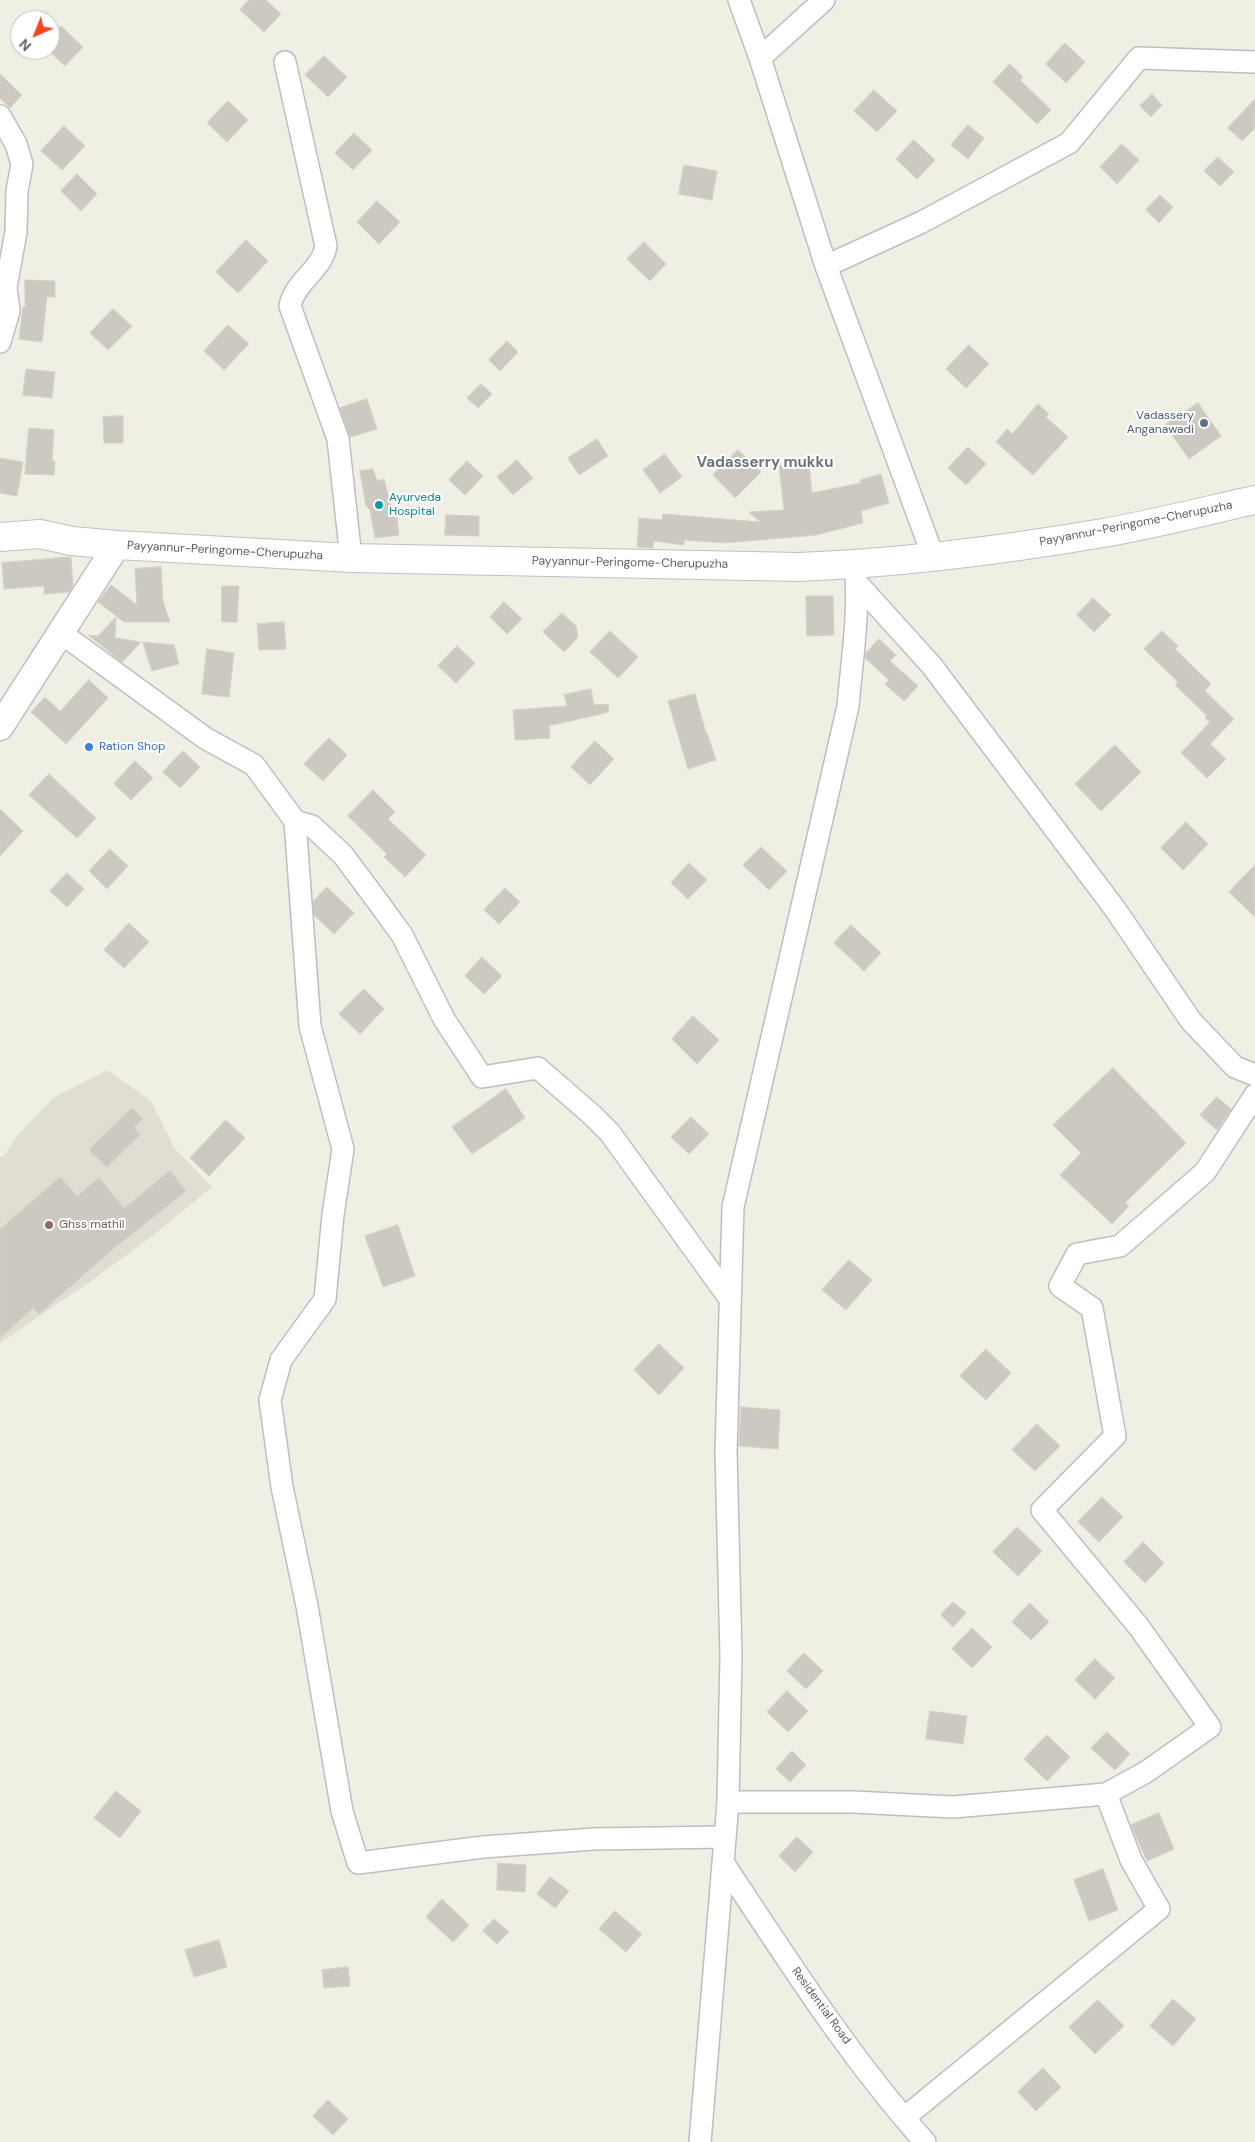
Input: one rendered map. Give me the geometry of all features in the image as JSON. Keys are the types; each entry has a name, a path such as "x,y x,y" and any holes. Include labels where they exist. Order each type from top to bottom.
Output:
{"main road":[{"name":"Payyannur-Peringome-Cherupuzha","path":"0,537 40,534 72,541 352,558 799,567 856,574 933,556 1017,547 1106,532 1255,500"}],"street":[{"path":"740,0 826,266 933,556"},
{"path":"760,58 824,0"},
{"path":"826,266 922,222 1069,143 1139,58 1255,62"},
{"path":"286,62 326,246 324,258 291,298 290,306 338,439 352,558"},
{"path":"0,116 16,144 22,164 17,192 16,232 6,287 9,311 0,342"},
{"path":"0,727 62,634 117,544"},
{"path":"856,574 932,666 1115,909 1191,1021 1235,1068 1255,1075"},
{"path":"700,2142 728,1802 731,1656 726,1452 733,1208 848,706 856,627 856,574"},
{"path":"62,634 205,738 254,765 295,821 310,1026 343,1149 333,1215 325,1299 281,1360 270,1400 282,1487 307,1606 342,1811 358,1863 483,1847 594,1839 725,1837"},
{"path":"295,821 312,826 343,855 388,915 402,935 444,1019 482,1077 538,1068 591,1114 610,1133 730,1299"},
{"path":"728,1802 853,1802 953,1807 1106,1794 1146,1772 1210,1727 1138,1626 1042,1510 1114,1436 1092,1308 1060,1286 1077,1254 1120,1246 1205,1172 1255,1095"},
{"path":"904,2118 1159,1909 1131,1860 1106,1794"},
{"name":"Residential Road","path":"724,1864 772,1939 904,2118 925,2142"}],"shaded area":[{"path":"107,1070 151,1101 175,1149 212,1187 151,1237 91,1281 0,1343 0,1155 2,1158 16,1137 53,1098"}],"building":[{"path":"249,0 266,0 281,14 264,32 240,10"},
{"path":"60,27 83,47 65,66 59,60"},
{"path":"1065,43 1085,62 1066,83 1046,64"},
{"path":"324,56 347,77 328,97 305,75"},
{"path":"1010,64 1023,77 1020,80 1051,110 1037,124 993,82"},
{"path":"0,74 22,95 10,108 0,98"},
{"path":"874,90 897,111 877,132 854,111"},
{"path":"1152,94 1162,105 1151,117 1140,106"},
{"path":"1255,99 1255,128 1242,141 1228,128"},
{"path":"228,101 248,120 227,142 207,123"},
{"path":"968,125 984,138 968,159 951,145"},
{"path":"64,126 85,146 62,170 41,151"},
{"path":"354,133 372,150 353,170 335,153"},
{"path":"914,140 935,160 917,179 896,159"},
{"path":"1122,144 1139,160 1117,184 1100,167"},
{"path":"1218,157 1234,172 1220,186 1204,171"},
{"path":"684,165 717,171 712,200 679,194"},
{"path":"77,174 97,194 81,211 61,191"},
{"path":"1160,195 1173,207 1159,223 1146,210"},
{"path":"377,201 400,222 379,244 357,222"},
{"path":"246,240 268,261 238,293 216,272"},
{"path":"644,242 666,264 650,281 627,259"},
{"path":"25,280 55,281 55,297 47,297 42,342 19,339 23,306 25,307"},
{"path":"113,309 132,326 108,350 90,333"},
{"path":"228,325 249,344 224,370 204,351"},
{"path":"507,341 518,352 500,371 489,360"},
{"path":"969,345 989,364 966,388 946,369"},
{"path":"26,369 55,372 52,398 23,395"},
{"path":"481,384 492,394 478,408 467,398"},
{"path":"367,399 377,429 350,437 340,408"},
{"path":"1198,403 1221,436 1189,459 1165,425"},
{"path":"1038,404 1049,414 1046,417 1068,437 1033,475 996,442 1007,429 1012,434"},
{"path":"123,416 123,443 104,443 103,417"},
{"path":"29,428 54,430 52,461 55,461 54,475 25,474"},
{"path":"597,439 608,456 579,475 568,458"},
{"path":"968,447 986,464 966,485 948,468"},
{"path":"738,450 761,472 735,498 713,475"},
{"path":"665,454 682,477 660,493 643,470"},
{"path":"0,458 23,462 17,496 0,493"},
{"path":"517,460 533,478 513,495 497,477"},
{"path":"467,461 483,476 465,495 449,480"},
{"path":"809,464 812,493 861,483 860,480 881,474 889,503 861,511 863,523 816,535 724,543 684,540 684,545 654,541 653,548 637,547 639,518 662,520 663,514 760,522 749,512 784,510 779,466"},
{"name":"Ayurveda Hospital","path":"373,469 377,481 384,479 390,503 397,517 399,535 375,538 370,510 366,506 360,471"},
{"path":"446,515 479,516 479,536 445,535"},
{"path":"71,557 73,585 69,592 44,594 44,586 4,589 2,563"},
{"path":"161,567 163,601 170,622 124,622 98,602 111,585 137,605 135,569"},
{"path":"222,586 239,586 237,622 222,622"},
{"path":"806,596 833,596 834,635 807,636"},
{"path":"1093,598 1111,615 1094,632 1077,615"},
{"path":"504,602 522,619 507,634 490,617"},
{"path":"562,613 576,626 578,637 564,652 543,632"},
{"path":"116,617 115,638 141,642 122,662 88,635 98,636"},
{"path":"284,622 286,649 259,650 257,624"},
{"path":"610,631 638,657 618,678 590,652"},
{"path":"1162,631 1178,646 1175,649 1211,684 1205,691 1234,719 1210,744 1226,759 1207,778 1181,753 1210,722 1205,718 1207,716 1175,685 1178,682 1144,649"},
{"path":"879,639 896,655 890,661 918,686 904,701 885,684 889,680 865,658 866,653"},
{"path":"143,642 174,645 179,664 152,671"},
{"path":"457,646 475,663 456,683 438,666"},
{"path":"207,649 234,653 229,697 202,694"},
{"path":"89,680 108,698 66,744 31,712 45,697 60,711"},
{"path":"591,689 594,705 608,704 609,712 549,726 550,738 515,740 513,710 567,706 564,695"},
{"path":"695,694 716,760 688,769 668,701"},
{"path":"329,738 347,755 323,781 304,764"},
{"path":"595,741 614,759 590,785 571,767"},
{"path":"1115,745 1141,772 1101,811 1075,784"},
{"path":"183,751 200,767 180,788 163,772"},
{"path":"135,761 153,778 131,800 114,784"},
{"path":"49,774 96,818 77,838 29,795"},
{"path":"373,790 395,812 388,819 426,855 405,877 384,857 387,854 348,816"},
{"path":"0,809 23,831 0,856"},
{"path":"1186,822 1208,844 1183,870 1161,848"},
{"path":"761,847 787,871 769,890 743,865"},
{"path":"110,849 128,866 107,889 89,871"},
{"path":"689,863 707,880 688,899 671,883"},
{"path":"1255,865 1255,917 1229,892"},
{"path":"67,873 84,889 67,907 50,891"},
{"path":"327,887 354,913 334,934 314,915 313,902"},
{"path":"505,888 520,902 499,924 484,910"},
{"path":"129,923 149,942 124,968 104,950"},
{"path":"851,925 881,953 864,971 834,943"},
{"path":"482,957 502,976 484,994 465,976"},
{"path":"364,989 384,1009 360,1034 339,1014"},
{"path":"693,1016 719,1040 697,1064 672,1039"},
{"path":"1113,1068 1186,1143 1125,1203 1129,1206 1112,1224 1060,1175 1081,1153 1053,1125"},
{"path":"506,1089 525,1118 472,1154 452,1127"},
{"path":"1217,1097 1231,1109 1217,1130 1200,1115"},
{"path":"132,1108 143,1119 134,1127 140,1135 107,1167 89,1150"},
{"path":"691,1117 709,1134 689,1154 671,1137"},
{"path":"226,1120 245,1138 209,1176 190,1158"},
{"path":"170,1171 186,1191 113,1249 39,1314 33,1308 0,1338 0,1229 60,1177 77,1196 99,1178 124,1208"},
{"path":"398,1225 415,1276 383,1287 365,1236"},
{"path":"849,1260 872,1280 846,1310 822,1290"},
{"path":"659,1344 684,1368 659,1395 634,1370"},
{"path":"986,1349 1011,1373 986,1400 960,1376"},
{"path":"741,1407 780,1410 778,1449 739,1446"},
{"path":"1037,1424 1060,1446 1035,1471 1012,1450"},
{"path":"1102,1497 1123,1517 1099,1542 1078,1522"},
{"path":"1017,1527 1042,1551 1018,1576 993,1552"},
{"path":"1143,1542 1164,1563 1145,1583 1124,1562"},
{"path":"953,1602 966,1613 953,1627 941,1615"},
{"path":"1030,1603 1049,1622 1031,1640 1012,1622"},
{"path":"972,1628 992,1647 972,1668 952,1649"},
{"path":"804,1653 823,1671 806,1689 787,1671"},
{"path":"1095,1659 1115,1678 1095,1699 1075,1680"},
{"path":"787,1691 808,1711 788,1732 767,1712"},
{"path":"930,1711 967,1716 963,1744 926,1739"},
{"path":"1107,1732 1130,1754 1115,1770 1091,1748"},
{"path":"1047,1735 1070,1757 1047,1781 1024,1759"},
{"path":"792,1751 806,1765 790,1782 776,1769"},
{"path":"116,1791 141,1811 120,1838 94,1818"},
{"path":"1159,1813 1174,1849 1147,1861 1131,1825"},
{"path":"797,1837 813,1852 795,1872 779,1856"},
{"path":"498,1863 526,1865 525,1892 497,1890"},
{"path":"1103,1869 1118,1910 1089,1921 1074,1880"},
{"path":"550,1877 569,1891 555,1908 537,1894"},
{"path":"442,1899 469,1925 453,1942 426,1917"},
{"path":"615,1911 642,1934 626,1952 599,1929"},
{"path":"494,1919 509,1932 497,1944 483,1931"},
{"path":"219,1940 227,1967 194,1977 185,1950"},
{"path":"348,1967 350,1986 324,1988 322,1970"},
{"path":"1173,1999 1196,2019 1173,2046 1150,2026"},
{"path":"1098,2000 1124,2026 1095,2054 1069,2027"},
{"path":"1043,2068 1061,2087 1036,2111 1018,2092"},
{"path":"328,2100 348,2119 333,2135 313,2116"}],"place":[{"name":"Vadassery Anganawadi","path":"1204,423"},
{"name":"Ayurveda Hospital","path":"379,505"},
{"name":"Ration Shop","path":"89,747"},
{"name":"Ghss mathil","path":"49,1225"}],"district":[{"name":"Vadasserry mukku","path":"765,463"}]}
